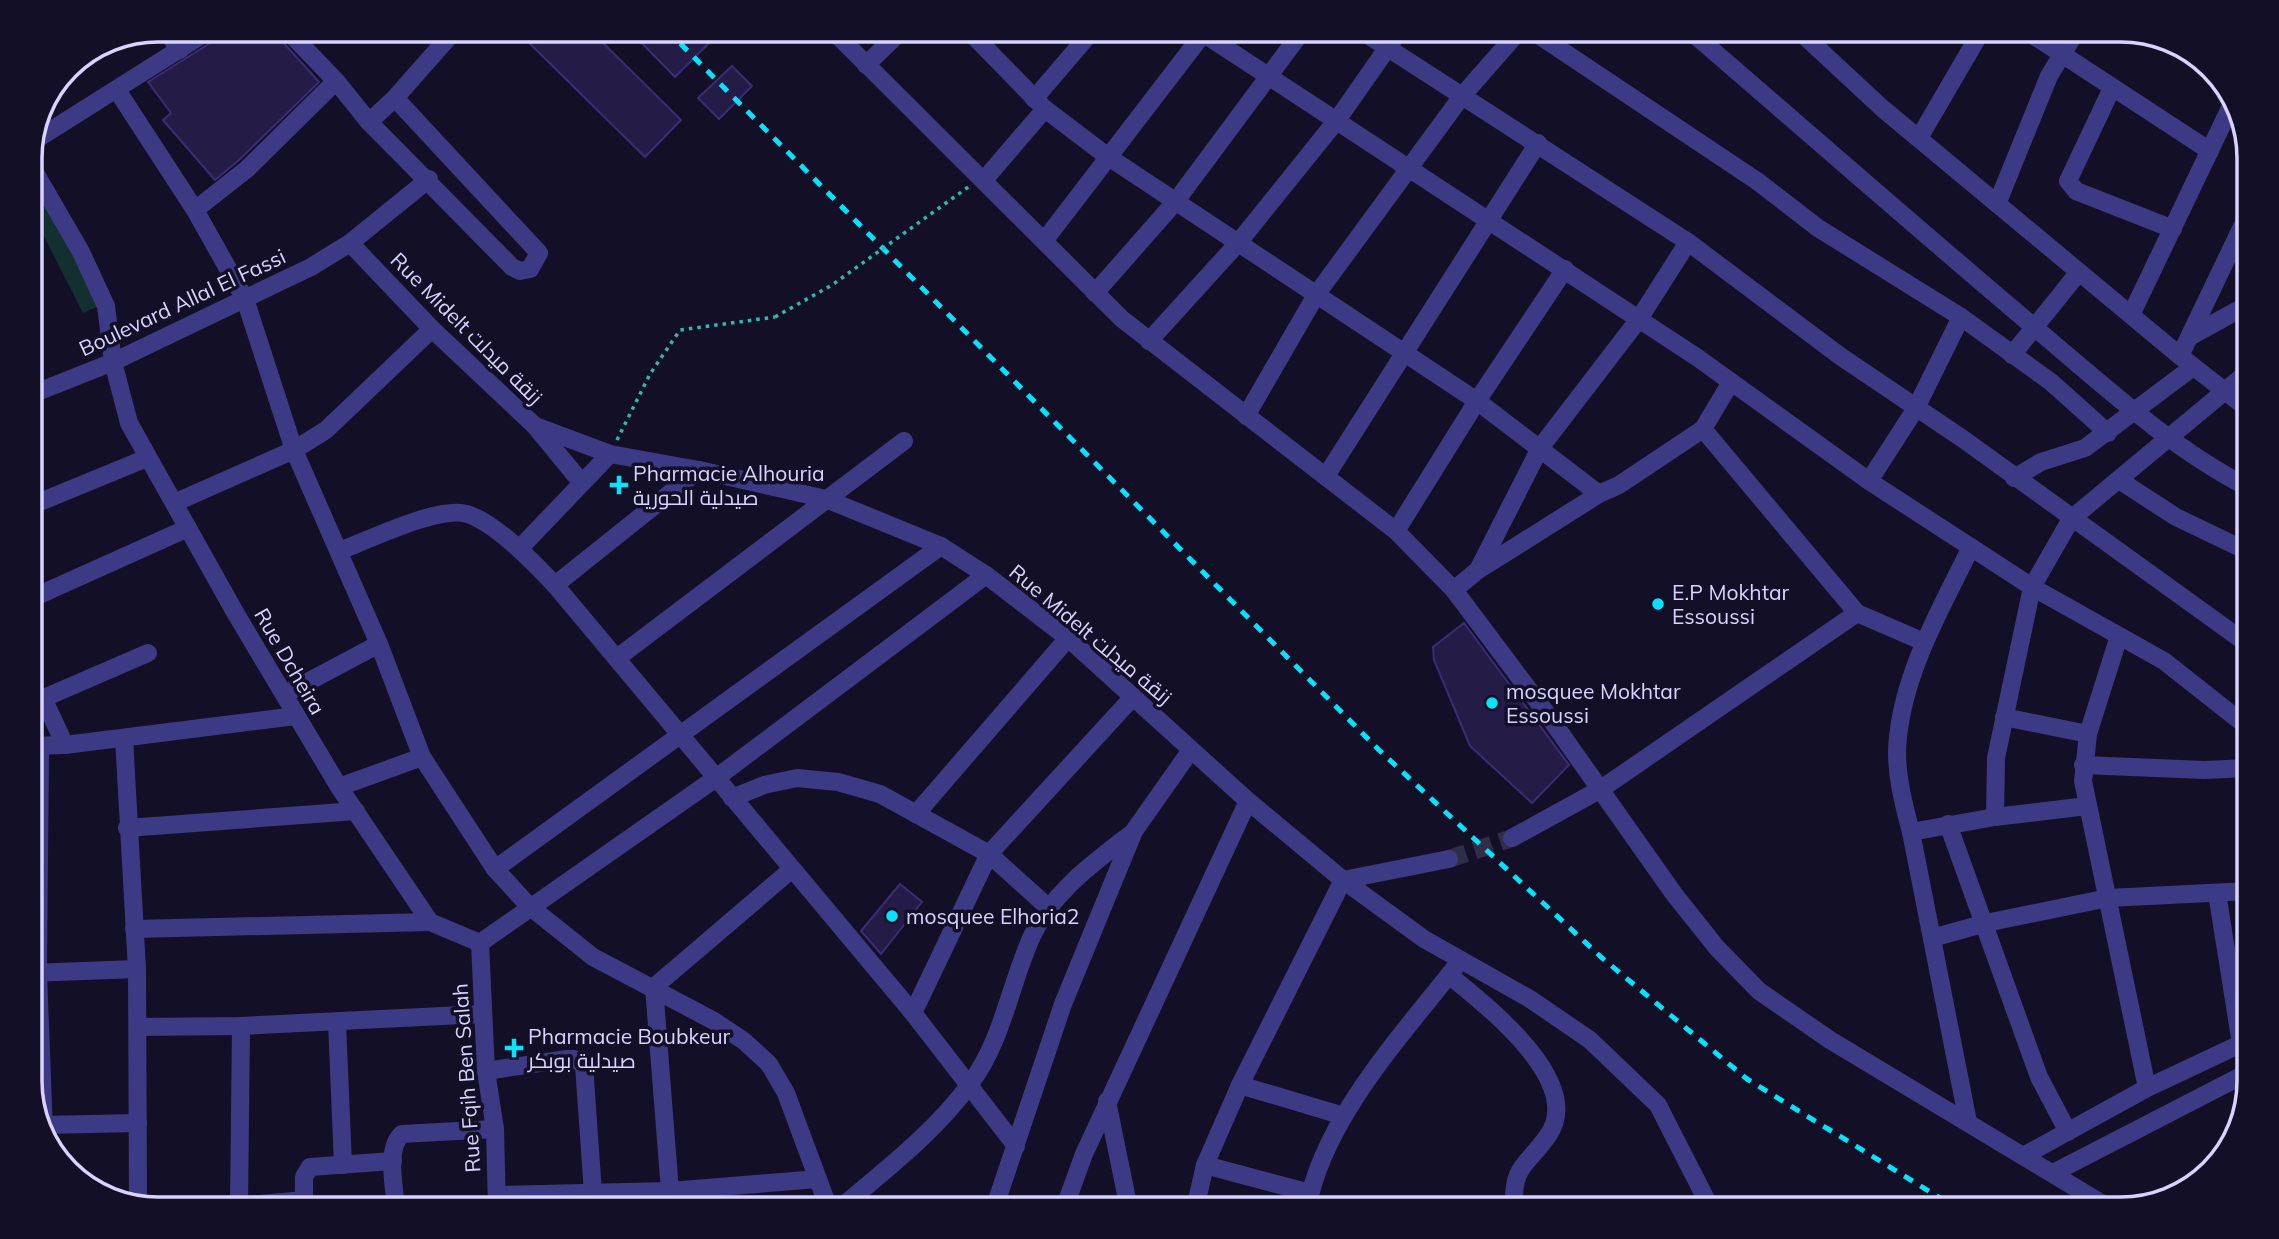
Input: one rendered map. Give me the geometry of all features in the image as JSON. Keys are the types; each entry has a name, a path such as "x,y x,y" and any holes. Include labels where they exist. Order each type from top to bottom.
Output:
{"street":[{"path":"174,42 180,50"},
{"path":"45,134 192,42"},
{"path":"299,42 336,80 369,122 429,179 512,267 520,271 530,269 539,253 395,98"},
{"path":"369,122 395,98 444,42"},
{"path":"844,42 977,183 1044,241 1095,293 1149,341 1396,531 1454,590 1601,789 1674,894 1717,948 1759,991 1819,1033 2092,1197"},
{"path":"866,65 890,42"},
{"path":"980,42 1040,104 1107,156 1477,401 1599,494"},
{"path":"977,183 1040,104 1084,42"},
{"path":"1044,241 1194,42"},
{"path":"1219,42 1410,170 1565,269 1731,382 1869,481 2032,587 2164,661 2237,719"},
{"path":"1095,293 1176,201 1295,42"},
{"path":"1378,42 1688,242 1840,356 2237,637"},
{"path":"1149,341 1238,243 1337,120 1392,42"},
{"path":"1246,416 1316,295 1462,96 1509,42"},
{"path":"1549,42 1757,181 1818,228 1961,317 2050,382 2108,433"},
{"path":"1703,42 1849,172 2136,412 2206,465 2237,482"},
{"path":"1811,42 1997,204 2237,402"},
{"path":"1919,138 1975,42"},
{"path":"2043,42 2210,151"},
{"path":"1997,204 2061,54 2069,42"},
{"path":"195,210 247,169 336,80"},
{"path":"2112,88 2068,181 2076,191 2173,229"},
{"path":"117,89 195,210 245,299 293,450 379,644 422,757 495,869 529,906 593,957 714,1021 744,1041 769,1064 786,1093 825,1197"},
{"path":"2131,315 2228,113"},
{"path":"1326,476 1538,143"},
{"name":"Boulevard Allal El Fassi","path":"42,390 113,362 311,267 350,243 429,179"},
{"name":"Rue Dcheira","path":"42,185 97,282 106,306 113,362 129,423 147,458 339,787 430,922"},
{"path":"2014,478 2041,462 2076,453 2108,433 2136,412 2187,362 2190,337 2237,237"},
{"path":"1478,570 1540,448 1639,319 1688,242"},
{"name":"Rue Midelt زنقة ميدلت","path":"350,243 432,329 535,426 610,454 699,470 826,499 941,546 986,575 1068,638 1191,750 1343,880 1455,968 1561,1018 1642,1086 1673,1129 1705,1197"},
{"path":"1396,531 1477,401 1565,269"},
{"path":"2012,355 2079,272"},
{"path":"2190,337 2237,311"},
{"path":"1869,481 1916,408 1961,317"},
{"path":"174,503 293,450 326,430 432,329"},
{"path":"1454,590 1478,570 1599,494 1619,485 1703,429 1731,382"},
{"path":"1995,817 1996,758 2032,587 2071,519 2237,382"},
{"path":"535,426 581,482"},
{"path":"1703,429 1857,613 1924,642"},
{"path":"617,658 904,441"},
{"path":"519,548 610,454"},
{"path":"42,501 147,458"},
{"path":"555,584 699,470"},
{"path":"2119,480 2176,517 2237,546"},
{"path":"339,551 451,513 474,517 519,548 555,584 791,870 914,1013 971,1083 1016,1146"},
{"path":"42,594 188,528"},
{"path":"495,869 941,546"},
{"path":"1968,1122 1898,766 1898,737 1924,642 1971,547"},
{"path":"134,929 430,922 480,943 529,906 716,778 986,575"},
{"path":"1512,838 1601,789 1857,613"},
{"path":"2119,636 2088,734 2083,765 2087,806 2109,898 2147,1088"},
{"path":"916,814 1068,638"},
{"path":"285,694 379,644"},
{"path":"42,698 148,653"},
{"path":"914,1013 989,854 1133,697"},
{"path":"42,710 65,746"},
{"path":"42,746 65,746 296,716"},
{"path":"2004,717 2088,734"},
{"path":"124,738 138,1027 138,1195"},
{"path":"998,1197 1063,1004 1134,831 1191,750"},
{"path":"339,787 422,757"},
{"path":"2083,765 2204,770 2237,769"},
{"path":"732,798 764,785 797,778 824,780 880,794 989,854 1049,908"},
{"path":"1069,1197 1107,1101 1248,800"},
{"path":"1911,832 1995,817 2087,806"},
{"path":"127,828 356,811"},
{"path":"1948,824 1986,923 2039,1077 2068,1132"},
{"path":"852,1197 929,1129 971,1083 1002,1023 1033,934 1049,908 1085,869 1134,831"},
{"path":"1198,1197 1205,1164 1240,1085 1343,880 1449,859"},
{"path":"654,987 791,870"},
{"path":"1932,938 1986,923 2109,898 2237,892"},
{"path":"2217,893 2237,999"},
{"name":"Rue Fqih Ben Salah","path":"480,943 486,1071 495,1129 497,1197"},
{"path":"1310,1197 1344,1116 1455,968 1528,1048 1546,1075 1552,1096 1553,1125 1517,1175 1513,1197"},
{"path":"42,973 136,969"},
{"path":"654,987 670,1191"},
{"path":"138,1027 241,1026 483,1014"},
{"path":"337,1022 343,1165"},
{"path":"239,1197 241,1026"},
{"path":"2025,1156 2147,1088 2237,1046"},
{"path":"486,1071 567,1059 575,1059 584,1065 593,1193"},
{"path":"2053,1173 2237,1079"},
{"path":"1240,1085 1344,1116"},
{"path":"1107,1101 1127,1197"},
{"path":"51,1127 138,1122"},
{"path":"395,1197 395,1142 402,1134 495,1129"},
{"path":"304,1197 304,1177 308,1169 393,1161"},
{"path":"1205,1164 1297,1197"},
{"path":"550,1197 818,1179"}],"path":[{"path":"610,454 650,374 680,330 775,317 832,285 977,183"}],"green space":[{"path":"42,194 105,303 83,313 42,233"}],"building":[{"path":"212,42 283,42 319,82 215,180 163,120 171,113 148,82"},
{"path":"528,42 602,42 681,120 645,157"},
{"path":"641,42 710,42 675,77"},
{"path":"732,66 752,86 719,119 698,98"},
{"name":"mosquee Mokhtar Essoussi","path":"1464,623 1569,765 1532,803 1470,746 1434,660 1433,647"},
{"name":"mosquee Elhoria2","path":"900,884 922,902 881,954 861,931"}],"tunnel":[{"path":"1449,859 1512,838"}],"railway":[{"path":"679,42 1379,750 1601,957 1747,1079 1939,1197"}],"place":[{"name":"Pharmacie Alhouria صيدلية الحورية","path":"619,485"},
{"name":"E.P Mokhtar Essoussi","path":"1658,604"},
{"name":"mosquee Mokhtar Essoussi","path":"1492,703"},
{"name":"mosquee Elhoria2","path":"892,916"},
{"name":"Pharmacie Boubkeur صيدلية بوبكر","path":"514,1048"}]}
